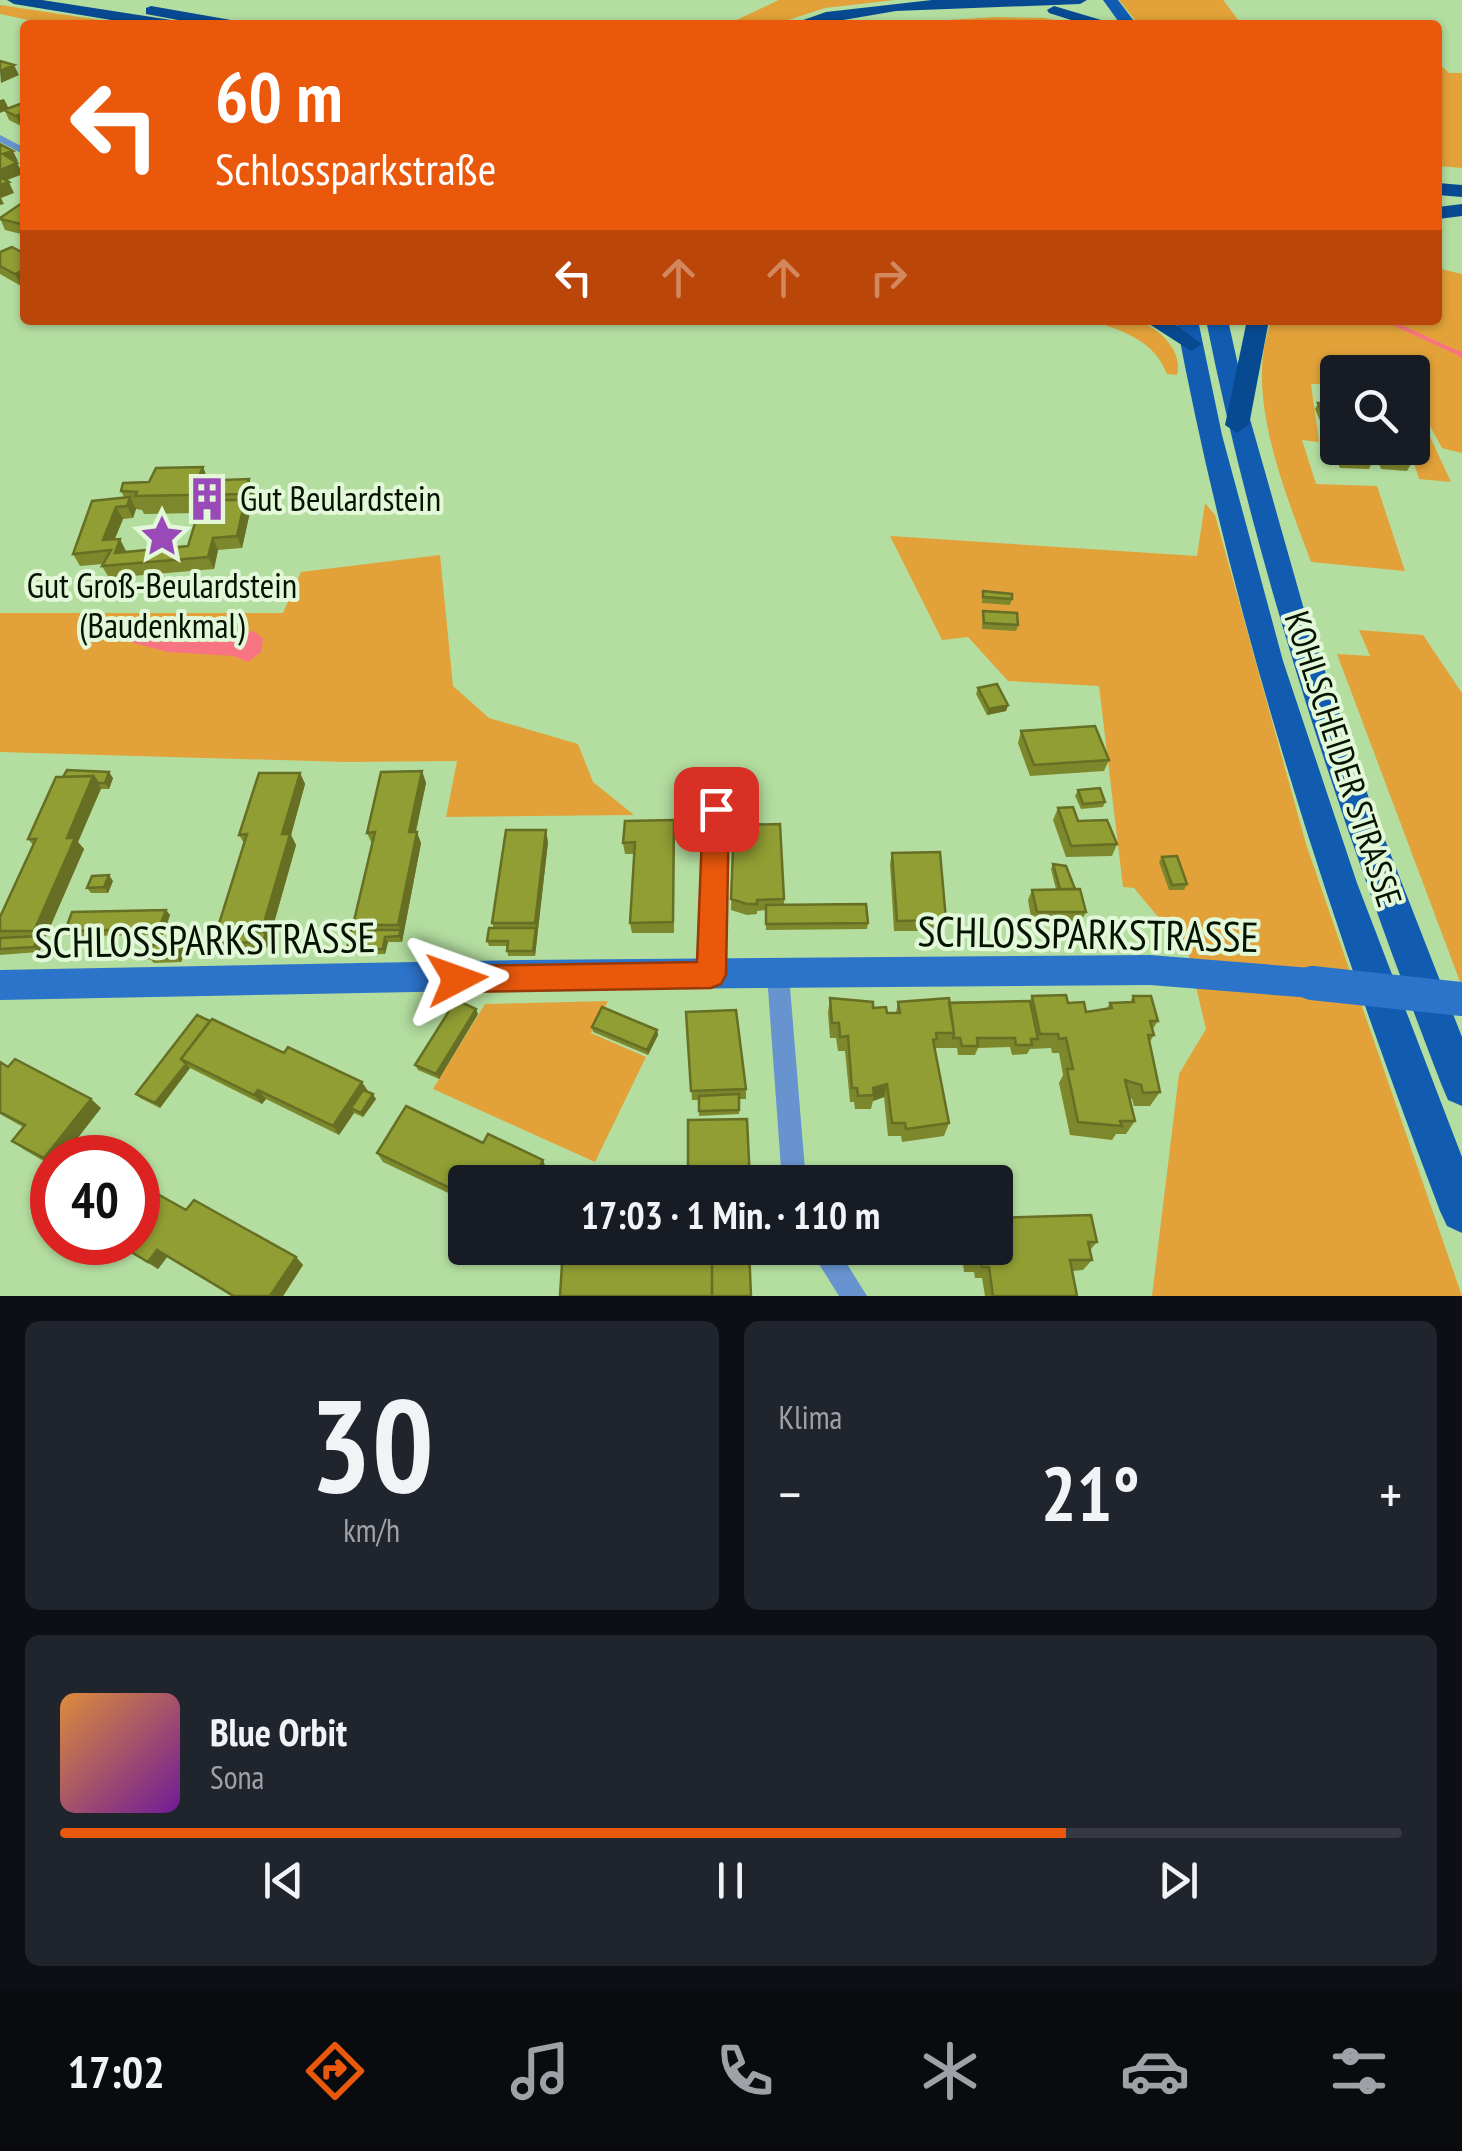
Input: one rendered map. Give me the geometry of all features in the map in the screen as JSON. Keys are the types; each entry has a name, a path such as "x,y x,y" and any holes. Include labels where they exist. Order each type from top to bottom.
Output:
{"highway":[{"path":"14,0 140,20"},
{"path":"79,0 201,20"},
{"path":"816,20 861,9 1097,1"},
{"path":"848,20 883,13 1027,3 1091,20"},
{"path":"1238,426 1257,325"}],"main road":[{"path":"1097,1 1122,20"},
{"name":"KOHLSCHEIDER STRASSE","path":"1218,325 1238,426 1297,641 1366,838 1462,1086"},
{"name":"KOHLSCHEIDER STRASSE","path":"1189,332 1221,488 1279,696 1366,959 1462,1211"}],"street":[{"path":"711,975 716,809"},
{"name":"SCHLOSSPARKSTRASSE","path":"0,985 1150,970 1462,999"},
{"path":"778,975 793,1165"},
{"path":"833,1265 854,1296"}],"shaded area":[{"path":"779,0 895,0 825,8 788,20 737,20"},
{"path":"1119,0 1223,0 1238,20 1135,20"},
{"path":"0,5 100,20 28,20 0,14"},
{"path":"996,17 1055,20 948,20"},
{"path":"1442,67 1449,73 1462,73 1462,168 1442,166"},
{"path":"1442,269 1462,274 1462,453 1442,448 1430,426 1430,355 1320,355 1320,384 1311,384 1319,442 1302,440 1316,484 1377,486 1405,571 1311,562 1271,442 1262,378 1271,325 1442,325"},
{"path":"1104,325 1150,326 1172,347 1177,375 1167,374 1146,345"},
{"path":"1430,437 1451,482 1419,479 1414,465 1430,465"},
{"path":"1205,503 1215,515 1306,844 1462,1296 1152,1296 1179,1074 1206,1029 1188,953 1134,888 1123,887 1099,686 1008,681 968,637 942,640 890,536 1197,556"},
{"path":"440,555 453,686 489,718 578,744 593,782 634,815 446,817 457,761 346,762 0,752 0,613 283,613 301,572"},
{"path":"1359,630 1423,635 1462,693 1462,987 1337,654 1370,656"},
{"path":"253,631 263,638 261,652 248,662 234,656 168,652 111,637 123,632 188,641"},
{"path":"608,1001 591,1033 646,1057 595,1162 433,1089 485,1004"}],"building":[{"path":"0,61 14,65 0,71"},
{"path":"20,104 20,115 4,110"},
{"path":"0,144 13,151 3,154 17,163 0,170"},
{"path":"20,204 20,224 0,218"},
{"path":"12,247 20,251 20,272 15,274 0,266 0,252"},
{"path":"203,467 197,481 249,479 244,494 135,496 137,492 121,491 123,483 149,482 156,468"},
{"path":"130,497 127,506 116,507 103,540 120,539 115,553 188,546 202,500 245,500 237,536 213,538 208,557 102,566 111,550 73,554 92,501"},
{"path":"983,591 1012,594 1012,599 983,597"},
{"path":"983,611 1017,613 1018,625 984,623"},
{"path":"997,684 1008,705 989,709 978,688"},
{"path":"1095,726 1109,760 1034,765 1021,731"},
{"path":"67,770 109,772 105,783 98,783 93,776 63,777"},
{"path":"422,771 409,832 417,832 398,925 353,925 375,832 367,833 381,772"},
{"path":"259,773 300,773 282,834 290,834 263,926 218,927 247,834 239,835"},
{"path":"93,776 67,838 75,838 34,931 0,931 0,917 36,839 28,839 56,777"},
{"path":"1100,788 1105,802 1083,804 1078,790"},
{"path":"1073,807 1078,821 1107,820 1117,844 1071,846 1058,808"},
{"path":"674,820 673,922 630,923 635,842 623,843 625,821"},
{"path":"780,824 784,899 747,904 731,899 734,825"},
{"path":"506,830 546,830 535,923 492,923"},
{"path":"940,852 946,920 897,921 892,853"},
{"path":"1177,856 1187,884 1172,885 1162,857"},
{"path":"1053,864 1066,866 1075,889 1060,889"},
{"path":"109,875 104,887 87,888 92,876"},
{"path":"1080,889 1086,912 1037,912 1032,890"},
{"path":"866,904 868,923 766,924 766,905"},
{"path":"166,910 159,929 65,931 72,912"},
{"path":"489,928 536,928 533,951 507,951 508,941 487,941"},
{"path":"351,930 401,930 399,936 385,937 383,949 347,949"},
{"path":"266,932 263,942 212,943 216,933"},
{"path":"39,936 34,947 0,949 0,938"},
{"path":"181,944 177,957 149,958 153,945"},
{"path":"1066,995 1068,1003 1084,1002 1086,1012 1112,1008 1110,1003 1134,1002 1133,996 1151,996 1158,1021 1150,1021 1154,1035 1148,1035 1160,1092 1143,1093 1141,1085 1125,1080 1135,1121 1120,1121 1122,1126 1078,1122 1067,1069 1073,1069 1066,1038 1040,1034 1032,996"},
{"path":"830,998 873,1002 873,1008 886,1007 887,1013 900,1013 898,1002 949,998 954,1033 936,1033 937,1039 933,1040 949,1123 906,1129 905,1123 892,1123 887,1084 873,1088 874,1095 858,1096 857,1088 852,1088 848,1036 840,1037 839,1023 832,1023"},
{"path":"456,1000 476,1009 436,1074 415,1065"},
{"path":"1030,1001 1038,1039 1031,1039 1032,1045 1016,1045 1015,1038 977,1038 978,1046 962,1046 960,1038 953,1038 949,1003"},
{"path":"602,1007 657,1030 647,1050 592,1027"},
{"path":"736,1010 746,1089 691,1091 686,1012"},
{"path":"197,1015 210,1021 181,1059 186,1064 155,1103 136,1094"},
{"path":"212,1019 284,1053 288,1047 362,1082 333,1126 258,1090 254,1095 181,1059"},
{"path":"15,1059 91,1099 62,1135 30,1135 30,1151 12,1141 25,1125 0,1112 0,1062 8,1067"},
{"path":"363,1090 373,1094 361,1113 351,1108"},
{"path":"739,1094 739,1110 699,1111 699,1096"},
{"path":"406,1106 483,1143 488,1134 543,1160 540,1165 448,1165 448,1187 377,1153"},
{"path":"747,1119 749,1165 688,1165 688,1120"},
{"path":"160,1195 186,1210 194,1200 296,1257 270,1296 234,1296 160,1252"},
{"path":"1091,1215 1097,1242 1088,1242 1092,1260 1070,1260 1077,1296 993,1296 989,1267 982,1265 1013,1265 1013,1217"},
{"path":"562,1265 712,1265 712,1296 560,1296"},
{"path":"712,1265 750,1265 751,1296 712,1296"}],"waterway":[{"path":"1397,325 1462,355 1459,353"}],"place":[{"name":"Gut Beulardstein","path":"207,499"},
{"name":"Gut Groß-Beulardstein (Baudenkmal)","path":"162,536"}],"route":[{"path":"457,979 517,975 711,975 716,809"}]}
